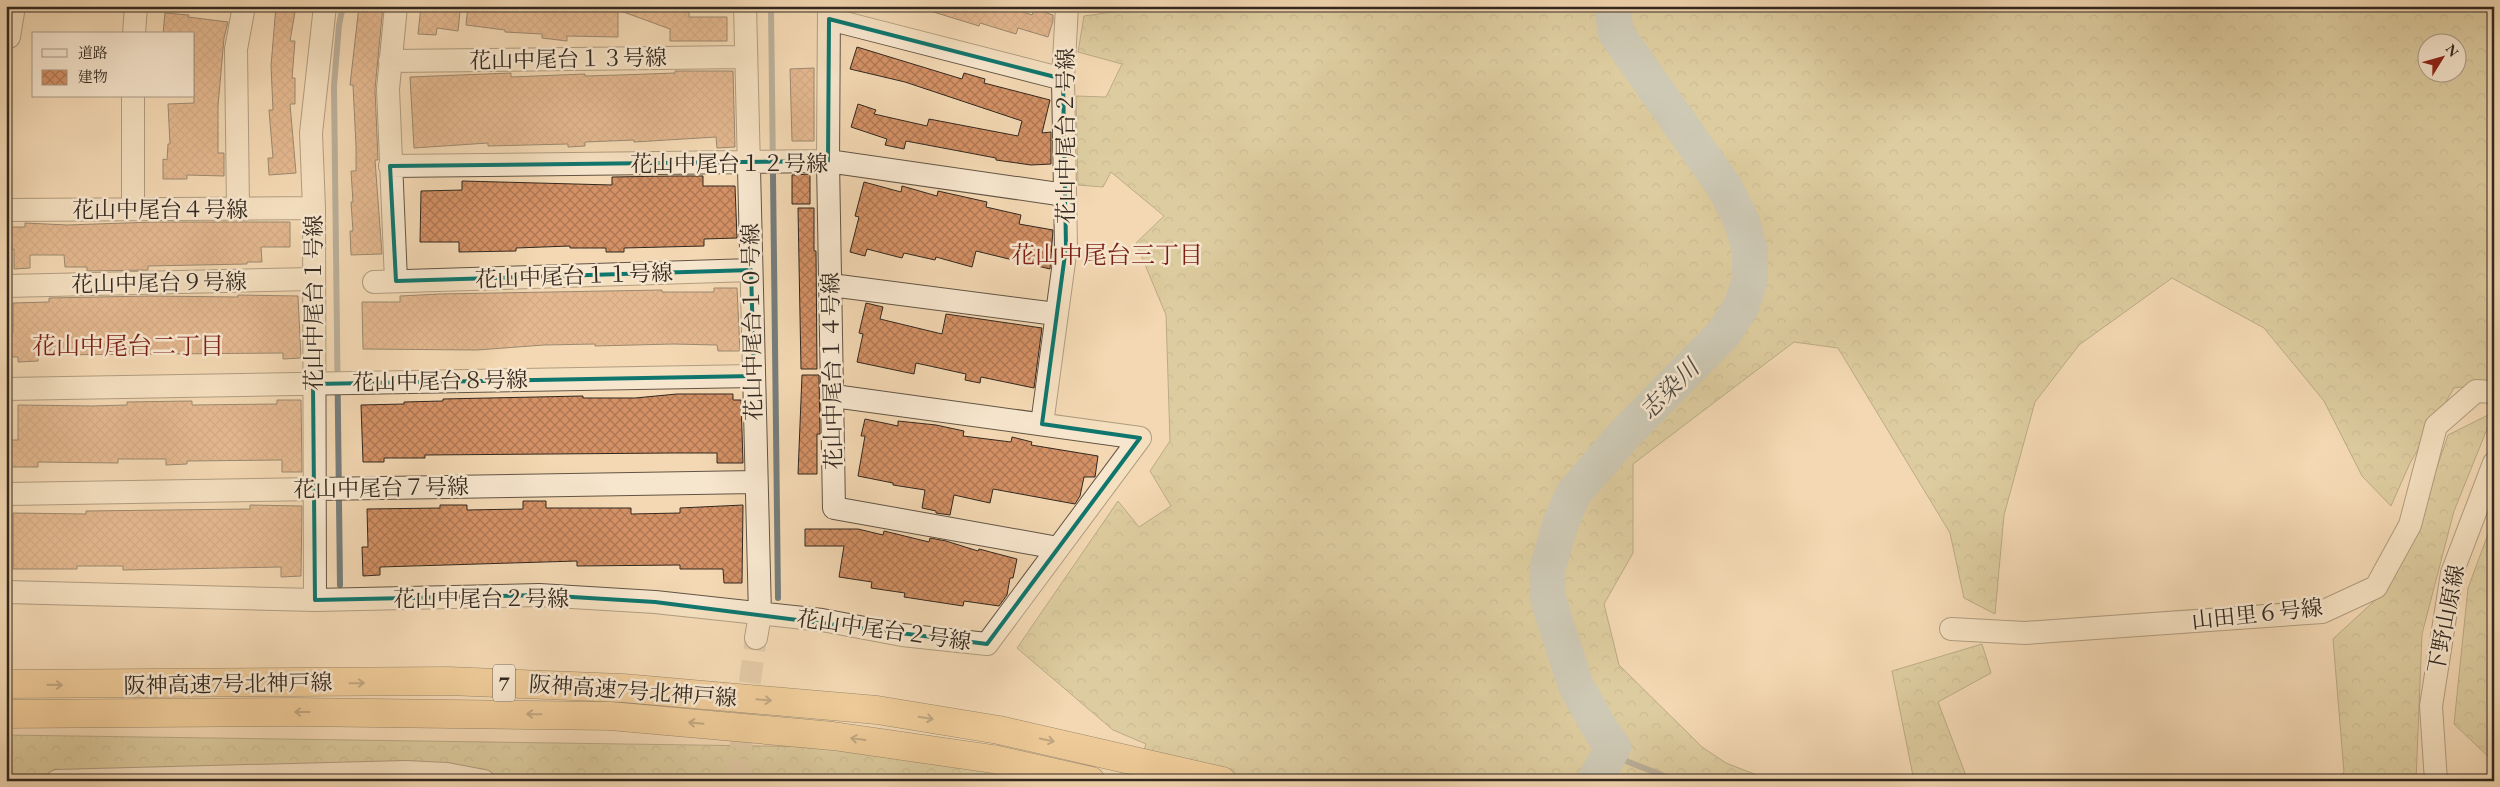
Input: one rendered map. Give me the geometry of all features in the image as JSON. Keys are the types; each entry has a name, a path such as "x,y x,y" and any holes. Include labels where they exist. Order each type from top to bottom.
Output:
{"highway":[{"name":"阪神高速7号北神戸線","path":"6,684 448,681 623,688 877,710 999,730 1222,781"},
{"name":"阪神高速7号北神戸線","path":"6,714 314,712 610,716 833,736 993,759 1091,781"}],"street":[{"path":"6,36 9,37 14,6"},
{"path":"134,32 136,6"},
{"path":"238,208 236,48 244,6"},
{"name":"花山中尾台１号線","path":"315,600 319,489 318,384 312,279 314,208 311,132 325,6"},
{"path":"396,6 388,89 396,282"},
{"name":"花山中尾台１０号線","path":"745,6 746,57 753,161 751,270 760,615 756,638"},
{"name":"花山中尾台２号線","path":"6,592 315,600 539,594 655,602 760,615 822,620 902,635 987,644 1140,438 1042,424 1066,247 1063,79 1067,6"},
{"path":"829,13 1063,79"},
{"name":"花山中尾台１４号線","path":"829,13 828,161 834,396 834,508 1058,548"},
{"name":"花山中尾台１３号線","path":"390,62 746,57"},
{"path":"133,98 133,209"},
{"name":"花山中尾台１２号線","path":"390,166 828,161 1066,195"},
{"name":"花山中尾台４号線","path":"6,210 314,208"},
{"name":"花山中尾台１１号線","path":"374,282 751,270"},
{"name":"花山中尾台９号線","path":"6,286 312,279"},
{"path":"831,285 1056,314"},
{"name":"花山中尾台８号線","path":"6,389 754,376"},
{"name":"山田里６号線","path":"1951,629 2025,633 2322,612 2376,587 2410,525 2436,426 2476,391 2494,392"},
{"path":"834,396 1042,424"},
{"name":"下野山原線","path":"2436,781 2431,706 2452,572 2494,463"},
{"name":"花山中尾台７号線","path":"6,494 756,482"},
{"path":"57,781 406,772 447,774 484,781"}],"highlighted area":[{"path":"829,19 1063,79 1066,247 1042,424 1140,438 987,644 655,602 539,595 315,600 313,384 754,376 751,270 396,281 390,166 828,161"}],"green space":[{"path":"1123,6 2494,6 2494,383 2454,388 2410,463 2391,506 2362,476 2324,401 2264,328 2172,278 2079,345 2035,402 2004,515 1995,614 1964,598 1950,533 1838,348 1794,342 1633,464 1633,553 1604,604 1619,665 1702,747 1726,763 1772,781 1135,781 1146,744 1113,730 1017,648 1118,501 1139,527 1171,506 1150,471 1170,441 1166,315 1136,243 1164,216 1111,172 1103,187 1078,185 1076,96 1106,97 1122,64 1078,52 1084,16 1119,11"},
{"path":"2494,412 2454,511 2422,634 2416,781 2335,781 2344,772 2333,639 2383,593 2425,503 2448,435"},
{"path":"2494,518 2494,762 2454,724 2468,588"},
{"path":"1982,644 1991,673 1938,702 1968,781 1914,781 1892,671"},
{"path":"6,735 898,748 1044,781 6,781"}],"building":[{"path":"276,6 296,6 290,41 295,41 292,78 295,78 295,104 290,104 296,173 269,175 268,158 273,158 269,110 273,110 271,66"},
{"path":"359,6 383,6 375,89 378,160 375,160 382,254 351,255 350,231 353,231 351,202 353,202 351,171 356,171 356,146 353,85 350,85"},
{"path":"468,6 618,6 618,37 567,36 567,41 542,38 542,34 505,32 505,30 466,25"},
{"path":"928,6 1005,6 1032,15 1034,9 1053,15 1053,21 1048,37 1018,28 1016,34 980,23 979,26 927,10"},
{"path":"421,7 460,12 458,31 437,28 436,35 418,34"},
{"path":"619,8 689,9 689,17 727,17 727,41 670,41 670,29 618,10"},
{"path":"165,13 228,22 224,38 218,106 218,153 224,153 224,176 187,175 187,179 163,179 163,159 167,160 168,144 170,144 168,104 194,103 195,98 195,32 163,32"},
{"path":"857,47 962,79 964,73 985,79 984,83 1050,100 1042,133 1051,132 1051,164 1031,165 996,160 996,158 906,141 904,149 885,145 887,139 851,127 858,104 876,110 874,114 927,126 929,119 1018,136 1022,121 905,82 850,69"},
{"path":"814,68 814,141 792,141 790,69"},
{"path":"675,71 733,71 735,147 717,148 716,137 634,142 634,140 585,142 585,146 568,147 568,144 488,146 488,143 414,148 410,77 511,73 511,77 585,74 585,76 675,73"},
{"path":"810,174 810,204 792,204 792,175"},
{"path":"703,176 703,186 735,186 737,238 704,239 704,246 624,248 624,252 606,252 606,248 570,248 570,246 516,248 516,251 459,252 459,242 420,242 421,191 462,190 462,181 612,185 612,177"},
{"path":"864,182 901,192 902,186 937,196 938,191 987,202 986,207 1021,215 1019,224 1053,230 1050,269 976,251 972,267 936,257 935,260 904,253 902,258 867,249 865,256 850,252 859,217 855,216"},
{"path":"798,208 814,208 817,369 801,369"},
{"path":"155,222 290,222 290,247 261,247 262,262 247,262 247,264 148,266 148,270 87,271 87,267 65,267 64,255 30,255 30,268 14,269 14,249 6,250 6,227 25,227 25,223 67,225"},
{"path":"714,288 737,288 740,351 718,351 717,345 673,344 544,345 477,350 363,349 362,302 400,302 400,296 440,294 662,290 662,292 714,292"},
{"path":"238,295 298,296 301,358 283,359 283,353 38,355 38,361 18,362 18,357 10,357 10,333 13,333 13,303 49,302 49,298 238,297"},
{"path":"866,303 883,307 880,319 942,334 946,314 1042,328 1034,388 981,377 980,383 965,380 966,374 916,363 914,374 857,362 863,334 859,333"},
{"path":"802,375 819,375 820,434 817,434 817,474 798,474"},
{"path":"677,394 733,394 733,400 741,400 743,463 717,463 717,453 425,455 425,458 384,458 384,462 363,462 361,405 404,404 404,402 443,401 443,399 583,396 583,398 635,398"},
{"path":"277,400 301,400 302,472 282,472 282,460 187,461 187,464 166,465 166,459 118,459 118,463 38,462 38,467 11,467 10,440 18,440 18,405 92,406 127,405 127,402 192,401 192,405 277,404"},
{"path":"865,419 898,426 898,421 936,425 964,431 963,436 1011,442 1012,437 1032,442 1031,445 1098,456 1095,477 1084,477 1080,496 1075,504 993,489 990,503 954,495 950,515 936,513 936,511 922,508 925,490 893,485 893,483 858,476 865,436 861,436"},
{"path":"523,501 546,501 546,508 631,508 631,514 680,513 680,508 743,505 742,583 724,583 723,569 680,569 680,565 577,566 577,561 380,567 380,575 363,576 362,547 368,547 367,509 440,508 440,505 467,505 467,510 523,509"},
{"path":"250,505 302,506 301,576 281,577 281,567 123,570 123,566 77,566 77,569 13,569 13,513 86,514 86,511 250,509"},
{"path":"805,529 858,529 883,535 884,531 929,542 930,538 946,541 978,551 979,549 1017,559 1013,578 1010,578 1007,595 999,606 964,601 963,606 904,597 905,593 871,588 872,582 839,577 844,546 805,546"}],"waterway":[{"path":"340,585 334,86 339,25 343,6"},
{"path":"771,6 778,598"},
{"name":"志染川","path":"1595,781 1613,747 1602,732 1576,686 1548,599 1547,570 1561,522 1574,493 1624,435 1723,334 1741,307 1750,279 1750,251 1742,222 1725,188 1616,33 1612,6"},
{"path":"1613,747 1626,761 1677,781"}],"tunnel":[{"path":"736,781 756,638"}],"district":[{"name":"花山中尾台三丁目","path":"1107,254"},
{"name":"花山中尾台二丁目","path":"128,345"}]}
